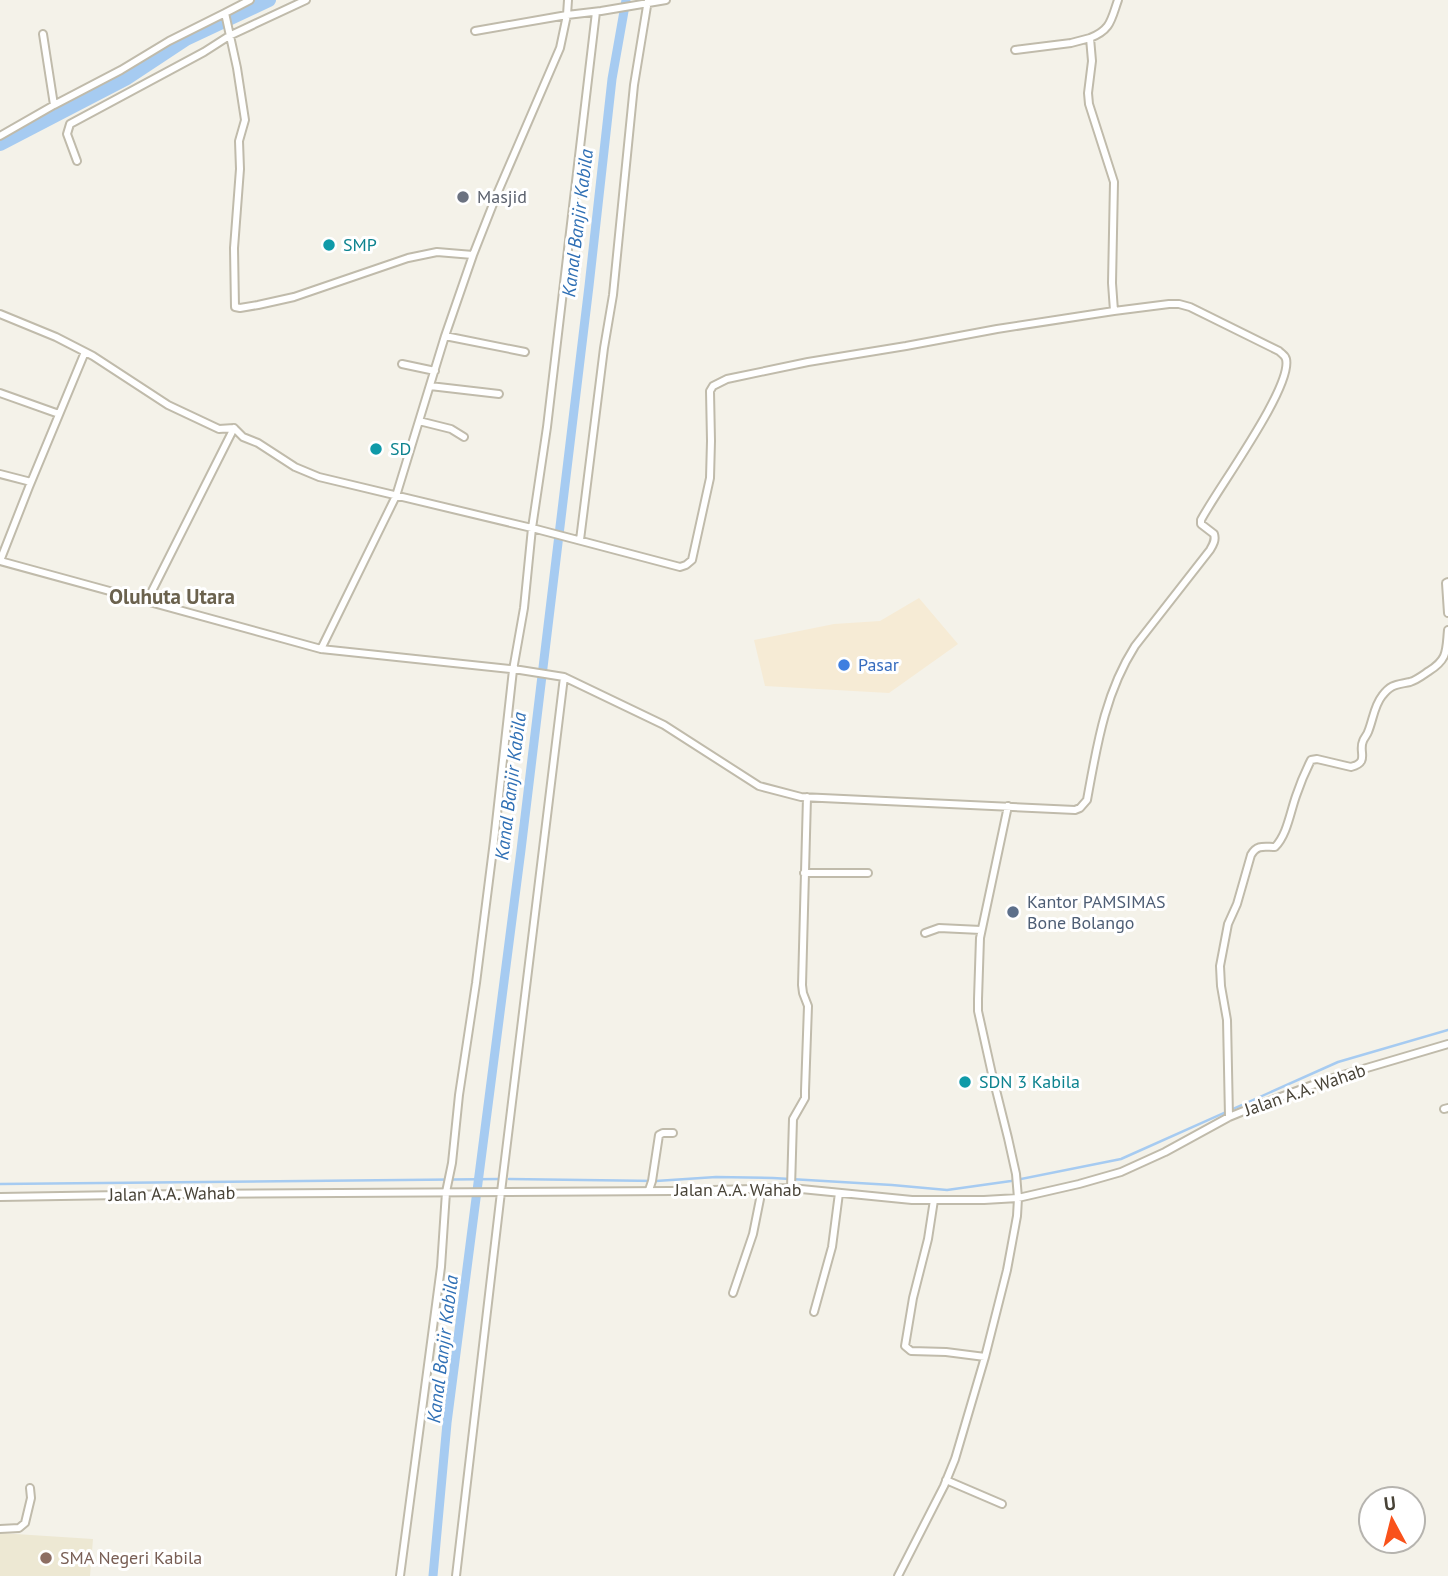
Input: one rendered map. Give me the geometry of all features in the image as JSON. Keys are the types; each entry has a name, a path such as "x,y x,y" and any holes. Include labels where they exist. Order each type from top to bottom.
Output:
{"street":[{"path":"0,136 169,41 226,15 250,0"},
{"path":"77,160 67,134 70,124 204,52 229,32 306,0"},
{"path":"321,649 396,496 473,255 560,48 568,0"},
{"path":"475,31 666,0"},
{"path":"1015,50 1071,43 1100,34 1109,26 1118,0"},
{"path":"580,540 613,295 634,85 647,3"},
{"path":"400,1576 441,1267 459,1095 517,670 599,11"},
{"path":"226,15 245,120 239,141 234,307 294,297 408,258 437,252 473,255"},
{"path":"43,34 54,105"},
{"path":"1090,38 1092,61 1089,104 1114,182 1114,311"},
{"path":"85,352 0,561 321,649 560,677 664,725 759,786 807,797 1075,810 1087,800 1100,727 1126,660 1215,541 1214,534 1201,524 1201,520 1259,426 1284,374 1286,359 1283,354 1190,307 1169,304 997,329 808,362 719,382 710,391 710,478 692,560 680,567 534,528 319,477 258,443 243,438 234,428"},
{"path":"0,314 85,352 168,405 219,429 234,428"},
{"path":"445,336 526,352"},
{"path":"402,364 435,371"},
{"path":"430,386 499,394"},
{"path":"0,393 59,414"},
{"path":"419,422 451,429 464,437"},
{"path":"147,601 234,428"},
{"path":"0,474 31,482"},
{"path":"1448,582 1448,613"},
{"path":"1229,1112 1227,1020 1220,966 1228,924 1237,904 1251,855 1260,846 1275,848 1278,845 1311,760 1351,767 1360,762 1363,757 1361,744 1380,699 1397,683 1415,680 1439,664 1446,650 1448,630"},
{"path":"456,1576 560,677"},
{"path":"791,1183 793,1119 803,1103 805,1091 808,1006 802,985 807,797"},
{"path":"898,1576 954,1459 985,1357 1007,1270 1017,1216 1016,1174 978,1011 981,930 1009,806"},
{"path":"804,873 868,873"},
{"path":"925,933 939,928 981,930"},
{"name":"Jalan A.A. Wahab","path":"0,1197 501,1192 649,1187 762,1189 791,1183 839,1193 901,1199 1018,1198 1121,1172 1165,1152 1229,1112 1448,1044"},
{"path":"649,1187 659,1135 663,1132 673,1133"},
{"path":"733,1293 752,1234 762,1189"},
{"path":"814,1312 832,1247 839,1193"},
{"path":"934,1200 905,1346 911,1351 985,1357"},
{"path":"946,1480 1002,1504"},
{"path":"0,1529 19,1528 25,1523 31,1498 30,1488"}],"shaded area":[{"name":"Pasar","path":"919,598 958,644 889,693 765,686 754,640 834,624 880,621"},
{"name":"SMA Negeri Kabila","path":"0,1533 93,1539 90,1576 0,1576"}],"waterway":[{"path":"0,144 127,78 186,39 269,0"},
{"name":"Kanal Banjir Kabila","path":"433,1576 447,1423 521,850 612,79 626,0"},
{"path":"509,1179 656,1181 716,1177 773,1178 947,1190 1011,1181 1121,1159 1338,1062 1448,1030"},
{"path":"0,1184 500,1179"}],"place":[{"name":"Masjid","path":"463,197"},
{"name":"SMP","path":"329,245"},
{"name":"SD","path":"376,449"},
{"name":"Pasar","path":"844,665"},
{"name":"Kantor PAMSIMAS Bone Bolango","path":"1013,912"},
{"name":"SDN 3 Kabila","path":"965,1082"},
{"name":"SMA Negeri Kabila","path":"46,1558"}],"district":[{"name":"Oluhuta Utara","path":"172,597"}]}
